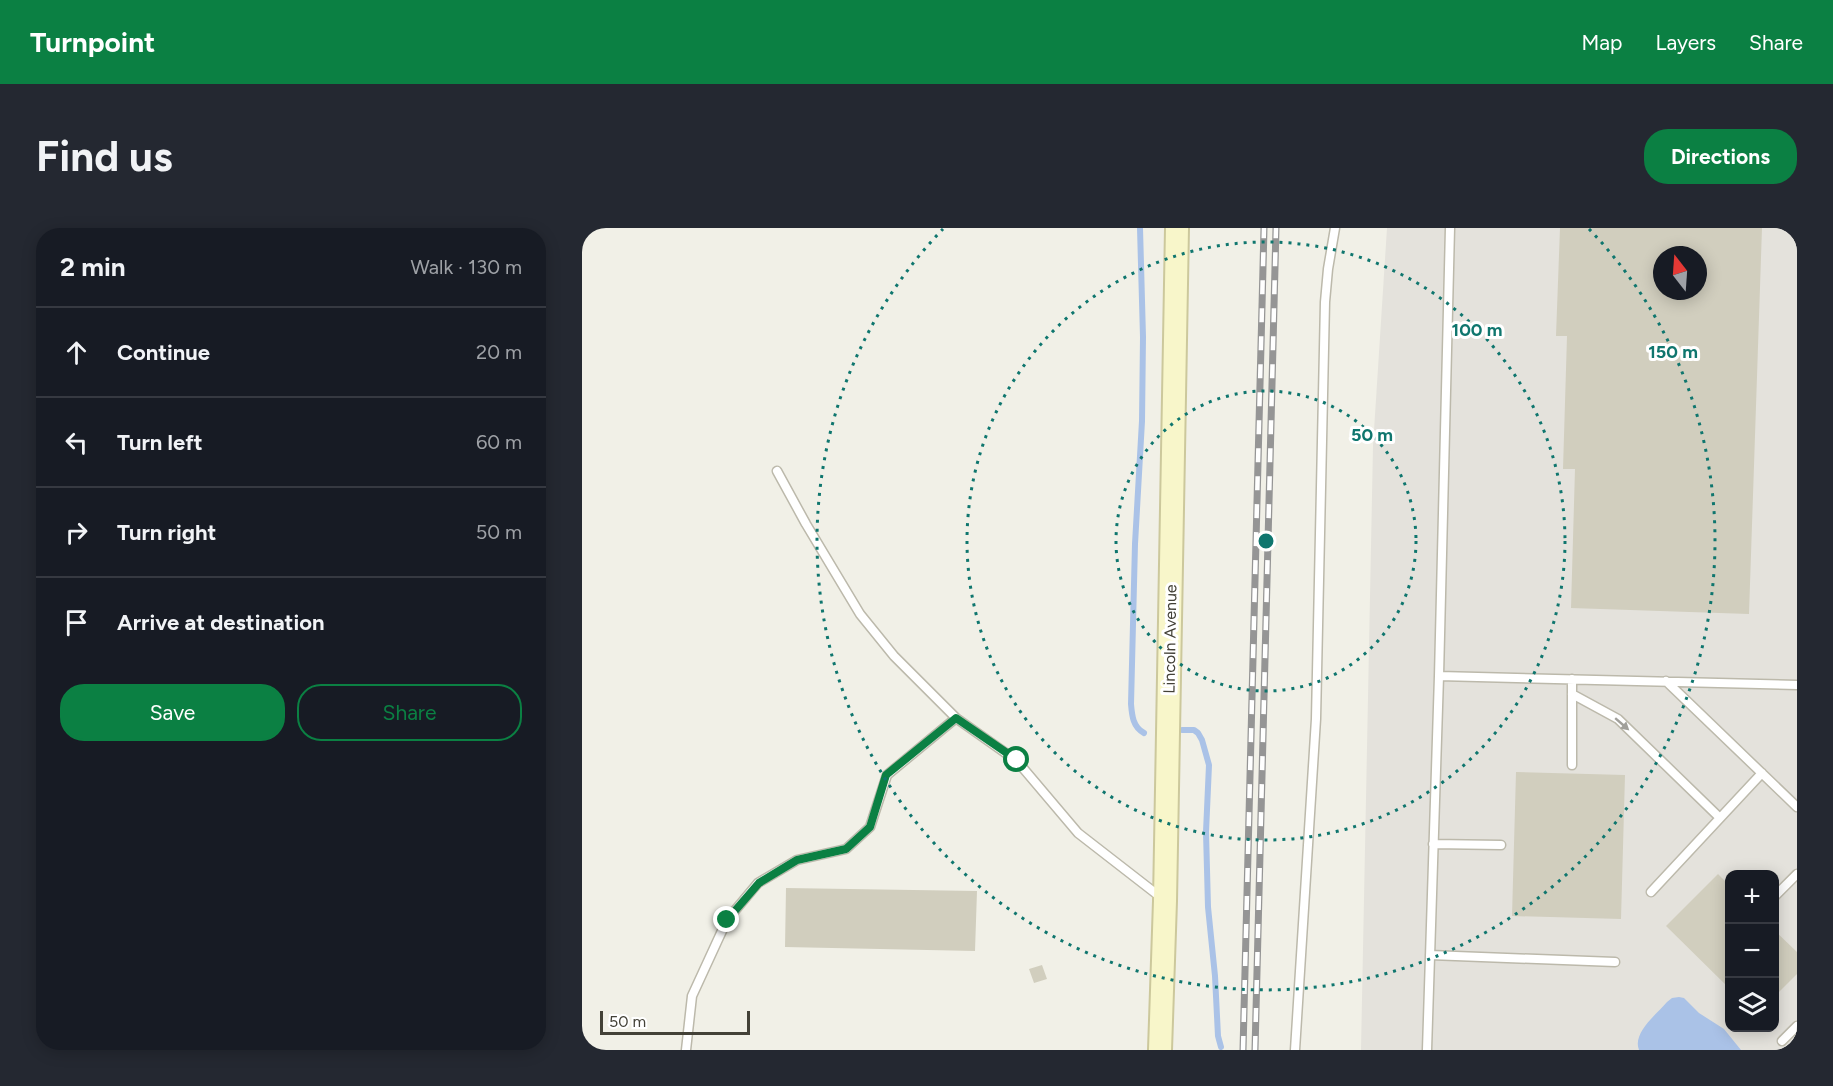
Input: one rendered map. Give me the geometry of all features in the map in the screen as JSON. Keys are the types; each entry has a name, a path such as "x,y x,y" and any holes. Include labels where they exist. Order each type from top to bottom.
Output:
{"street":[{"name":"Lincoln Avenue","path":"1160,1050 1165,901 1177,228"}],"lane":[{"path":"1295,1050 1316,719 1325,302 1335,228"},
{"path":"1427,1050 1450,228"},
{"path":"777,471 860,614 894,656 956,718 1017,760 1078,833 1165,901"},
{"path":"1439,676 1797,685"},
{"path":"1572,679 1572,765"},
{"path":"1666,681 1797,807"},
{"path":"1572,694 1618,719 1720,818"},
{"path":"686,1050 692,996 727,920 759,883 797,860 846,849 870,827 886,775 956,718"},
{"path":"1651,892 1762,773"},
{"path":"1433,844 1501,845"},
{"path":"1779,892 1797,874"},
{"path":"1430,955 1616,962"},
{"path":"1782,1041 1797,1026"}],"shaded area":[{"path":"1387,228 1797,228 1797,1050 1361,1050 1373,446"}],"water":[{"path":"1672,998 1684,998 1699,1013 1724,1029 1741,1050 1639,1050 1639,1037 1642,1031"}],"building":[{"path":"1560,228 1762,228 1749,614 1571,608 1575,469 1563,469 1567,336 1556,336"},
{"path":"1516,772 1625,775 1621,919 1512,916"},
{"path":"1718,874 1725,881 1725,984 1666,926"},
{"path":"786,888 977,891 975,951 785,947"},
{"path":"1779,935 1797,952 1797,974 1779,992"},
{"path":"1042,965 1047,979 1034,983 1029,969"}],"waterway":[{"path":"1140,228 1143,337 1142,421 1135,544 1131,704 1135,724 1144,733"},
{"path":"1182,730 1194,730 1198,733 1209,765 1206,832 1208,907 1218,1036 1221,1047"}],"railway":[{"path":"1243,1050 1264,228"},
{"path":"1255,1050 1276,228"}],"route":[{"path":"727,920 759,883 797,860 846,849 870,827 886,775 956,718 1017,760"}]}
